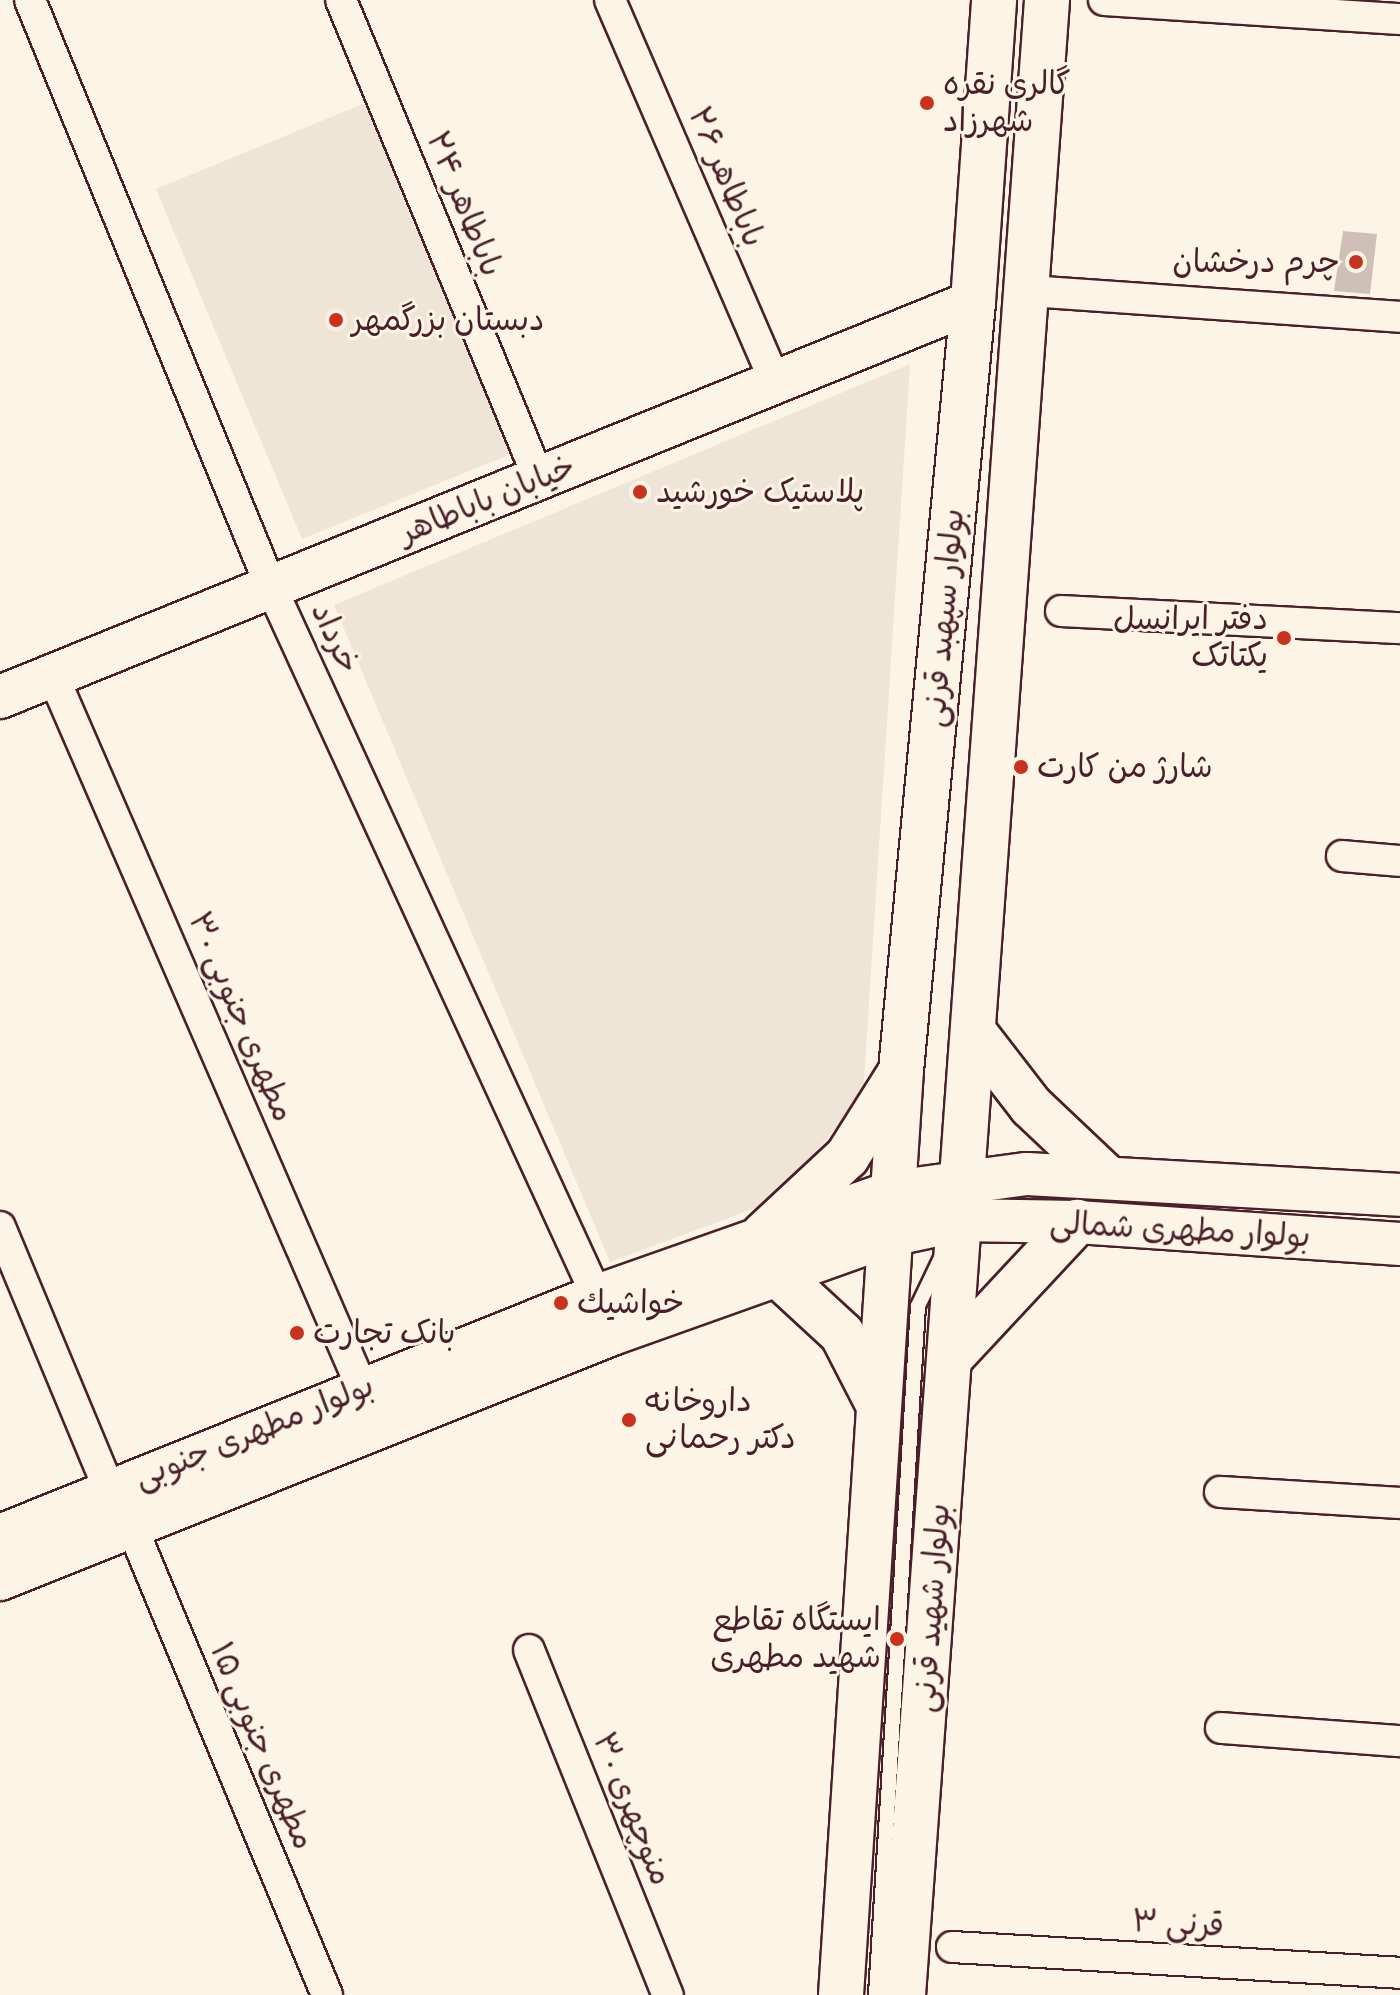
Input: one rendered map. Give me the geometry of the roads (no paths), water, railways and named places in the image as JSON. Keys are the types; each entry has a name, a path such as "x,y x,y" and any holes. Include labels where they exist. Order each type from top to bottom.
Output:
{"main road":[{"name":"بولوار سپهبد قرنی","path":"890,1235 901,1070 973,302 994,0"},
{"name":"بولوار سپهبد قرنی","path":"961,1199 1030,291 1047,0"},
{"name":"خیابان باباطاهر","path":"0,697 973,302"},
{"path":"973,1031 1031,1106 1106,1177"},
{"path":"878,1404 842,1334 770,1254 847,1157 901,1070"},
{"name":"بولوار مطهری شمالی","path":"961,1199 1106,1177 1400,1195"},
{"name":"بولوار مطهری جنوبی","path":"0,1536 121,1508 770,1254 893,1192 961,1199"},
{"name":"بولوار مطهری جنوبی","path":"0,1579 121,1508 362,1388 597,1296 770,1254 890,1235 961,1199"},
{"name":"بولوار مطهری شمالی","path":"961,1199 1077,1222 1400,1244"},
{"name":"بولوار شهید قرنی","path":"903,1995 961,1199"},
{"path":"951,1357 1077,1222"},
{"name":"بولوار شهید قرنی","path":"845,1993 890,1235"}],"street":[{"name":"خرداد","path":"30,0 271,587 597,1296"},
{"name":"باباطاهر ۲۴","path":"341,0 539,479"},
{"name":"باباطاهر ۲۶","path":"610,0 776,383"},
{"path":"1104,0 1400,19"},
{"path":"1030,291 1400,317"},
{"path":"1061,611 1400,628"},
{"name":"مطهری جنوبی ۳۰","path":"53,676 362,1388"},
{"path":"1342,856 1400,861"},
{"name":"مطهری جنوبی ۱۵","path":"0,1227 327,1995"},
{"path":"1220,1492 1400,1503"},
{"name":"منوچهری ۳۰","path":"529,1650 668,1995"},
{"path":"1221,1728 1400,1741"},
{"name":"قرنی ۳","path":"952,1947 1400,1973"}],"lane":[{"path":"845,1993 918,1306 961,1199"}],"place":[{"name":"گالری نقره شهرزاد","path":"927,103"},
{"name":"چرم درخشان","path":"1356,262"},
{"name":"دبستان بزرگمهر","path":"336,320"},
{"name":"پلاستیک خورشید","path":"640,492"},
{"name":"دفتر ایرانسل یکتاتک","path":"1284,638"},
{"name":"شارژ من کارت","path":"1021,767"},
{"name":"خواشيك","path":"561,1303"},
{"name":"بانک تجارت","path":"297,1333"},
{"name":"داروخانه دکتر رحمانی","path":"629,1420"},
{"name":"ایستگاه تقاطع شهید مطهری","path":"897,1639"}]}
